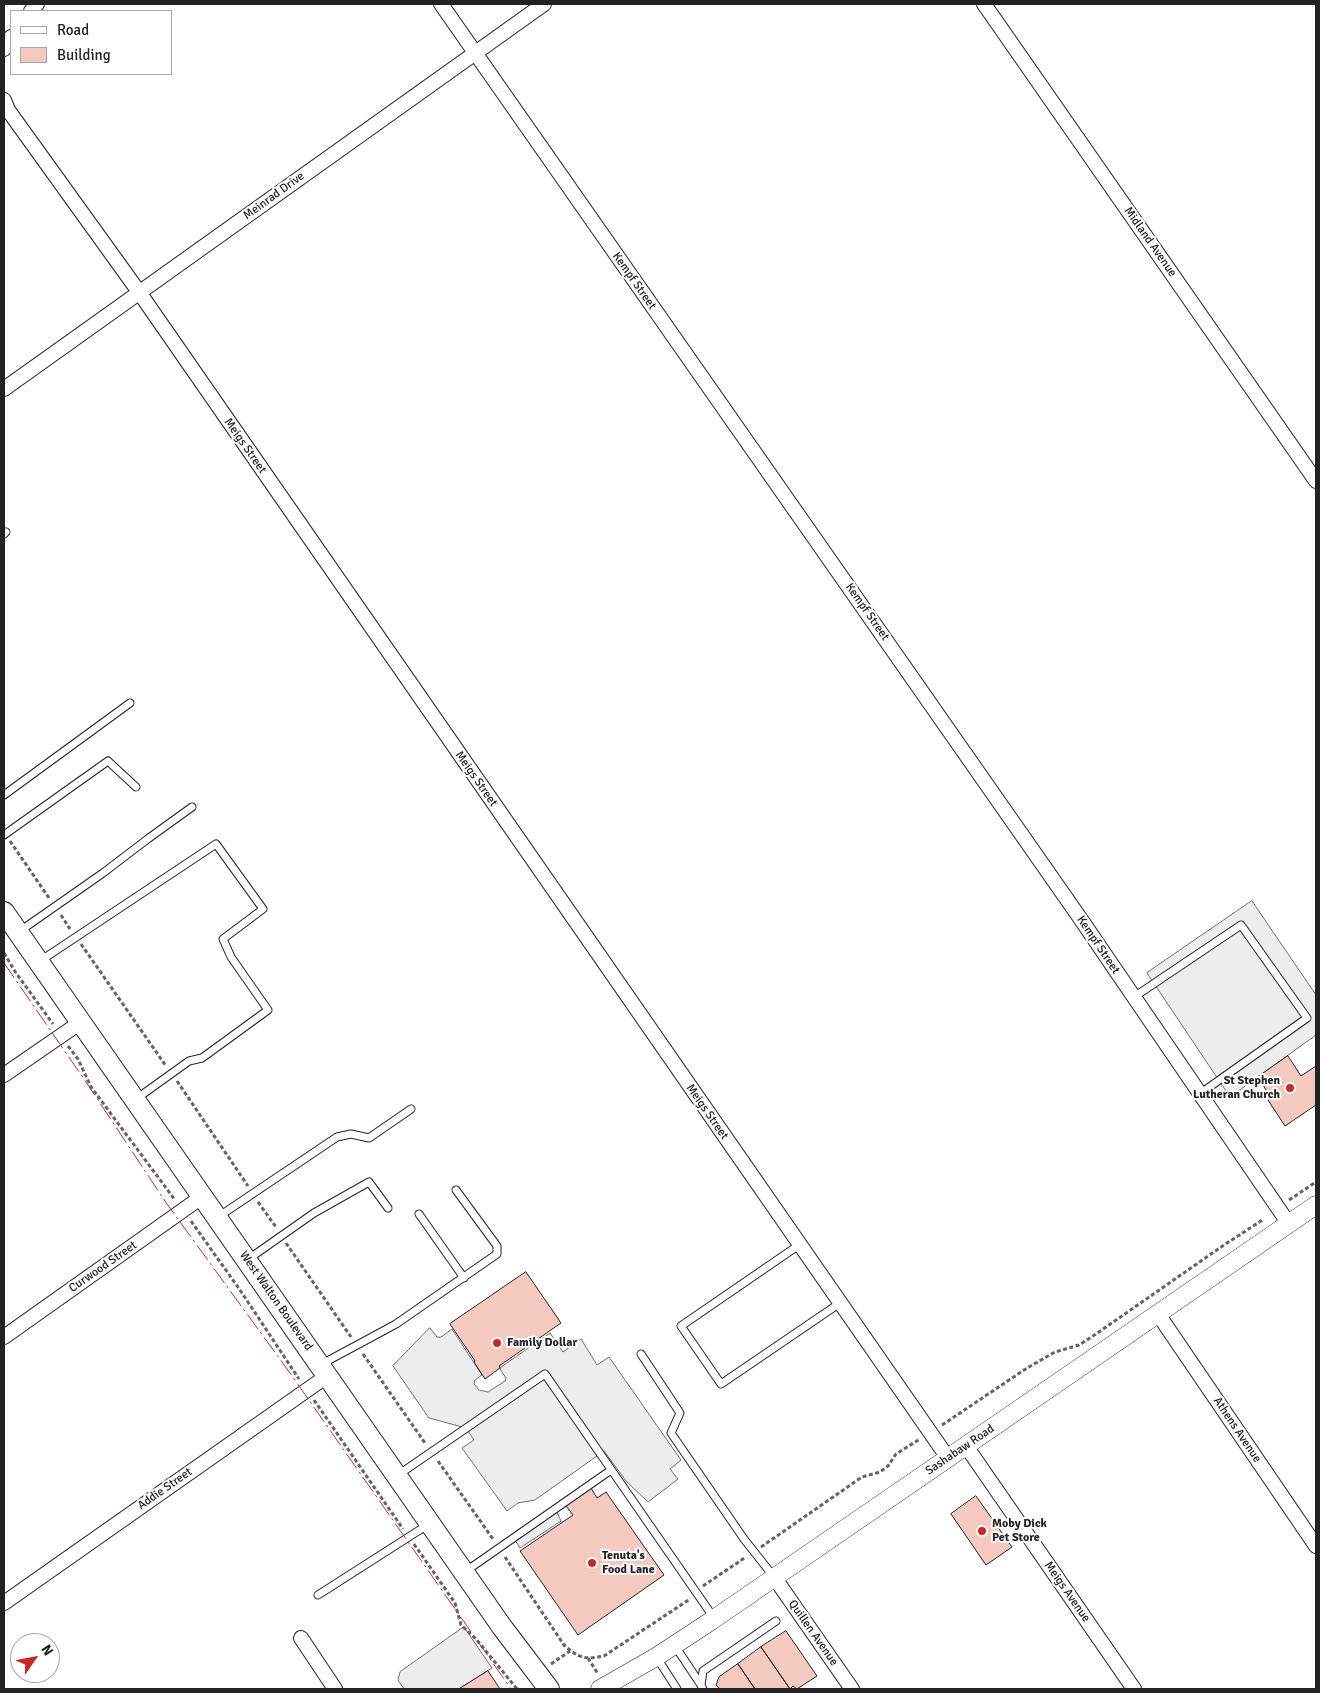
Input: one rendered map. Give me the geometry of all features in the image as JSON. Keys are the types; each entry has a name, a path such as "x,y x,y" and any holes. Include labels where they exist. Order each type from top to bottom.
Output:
{"main road":[{"name":"West Walton Boulevard","path":"4,912 502,1627 549,1689"}],"street":[{"name":"Kempf Street","path":"441,4 1202,1093 1289,1224"},
{"name":"Meinrad Drive","path":"4,388 544,4"},
{"name":"Midland Avenue","path":"984,4 1316,481"},
{"path":"4,50 10,39"},
{"name":"Meigs Street","path":"4,100 8,110 139,292 948,1458"},
{"path":"4,1075 81,1022"},
{"name":"Curwood Street","path":"4,1338 203,1196"},
{"name":"Sashabaw Road","path":"600,1689 656,1657 714,1618 1316,1205"},
{"name":"Athens Avenue","path":"1158,1314 1316,1546"},
{"name":"Addie Street","path":"4,1603 307,1390 324,1371"},
{"name":"Meigs Avenue","path":"966,1446 1134,1689"},
{"name":"Quillen Avenue","path":"774,1577 852,1689"},
{"path":"302,1638 336,1689"}],"lane":[{"path":"4,795 130,703"},
{"path":"4,835 108,761 136,787"},
{"path":"18,933 192,807"},
{"path":"39,962 216,844 263,909 223,939 231,957 268,1010 202,1058 188,1061 135,1100"},
{"path":"1134,997 1241,925 1306,1018 1202,1093"},
{"path":"218,1218 337,1137 351,1134 369,1138 410,1109"},
{"path":"247,1260 314,1213 368,1182 388,1208"},
{"path":"324,1371 497,1254 497,1246 456,1190"},
{"path":"419,1214 464,1278"},
{"path":"799,1244 682,1326 721,1384 840,1303"},
{"path":"641,1354 680,1413 672,1433 754,1552 774,1577"},
{"path":"397,1476 545,1374 714,1618"},
{"path":"464,1572 611,1470"},
{"path":"318,1595 430,1523"},
{"path":"702,1687 703,1671 776,1620"},
{"path":"674,1645 702,1687"},
{"path":"656,1657 677,1689"}],"path":[{"path":"4,953 16,973 78,1059 91,1087 240,1290 455,1603 461,1625 476,1639 516,1689"},
{"path":"509,1562 564,1645 577,1656 592,1658 604,1656 686,1604 704,1586 862,1477 880,1472 888,1466 896,1454 1027,1368 1055,1352 1079,1345 1096,1334 1316,1182"}],"shaded area":[{"path":"1252,901 1316,995 1316,1035 1230,1097 1147,973"},
{"path":"430,1328 437,1337 441,1337 452,1329 482,1375 475,1380 474,1384 479,1390 488,1392 505,1381 506,1378 500,1369 501,1367 550,1333 563,1352 581,1339 597,1365 609,1357 681,1460 670,1469 678,1479 648,1502 626,1481 604,1451 535,1500 518,1503 507,1511 462,1448 474,1440 466,1428 429,1418 393,1366"},
{"path":"555,1508 561,1521 520,1548 513,1537"},
{"path":"464,1627 492,1668 459,1689 404,1689 398,1680 400,1672"}],"building":[{"name":"St Stephen Lutheran Church","path":"1288,1056 1301,1076 1316,1066 1316,1105 1285,1126 1268,1100 1271,1098 1258,1077"},
{"name":"Family Dollar","path":"526,1272 561,1323 499,1366 500,1368 485,1379 450,1324"},
{"name":"Tenuta's Food Lane","path":"591,1488 597,1498 606,1492 664,1575 578,1635 520,1551 573,1515 566,1506"},
{"name":"Moby Dick Pet Store","path":"976,1496 1012,1547 986,1565 951,1514"},
{"path":"786,1631 817,1676 797,1689 793,1686 790,1689 761,1647"},
{"path":"761,1647 790,1689 755,1689 738,1664"},
{"path":"738,1664 755,1689 720,1689 716,1685 719,1677"},
{"path":"488,1671 500,1689 459,1689"}],"power":[{"path":"4,963 167,1204 290,1373 511,1689"}],"place":[{"name":"St Stephen Lutheran Church","path":"1290,1088"},
{"name":"Family Dollar","path":"497,1343"},
{"name":"Moby Dick Pet Store","path":"982,1531"},
{"name":"Tenuta's Food Lane","path":"592,1563"}]}
